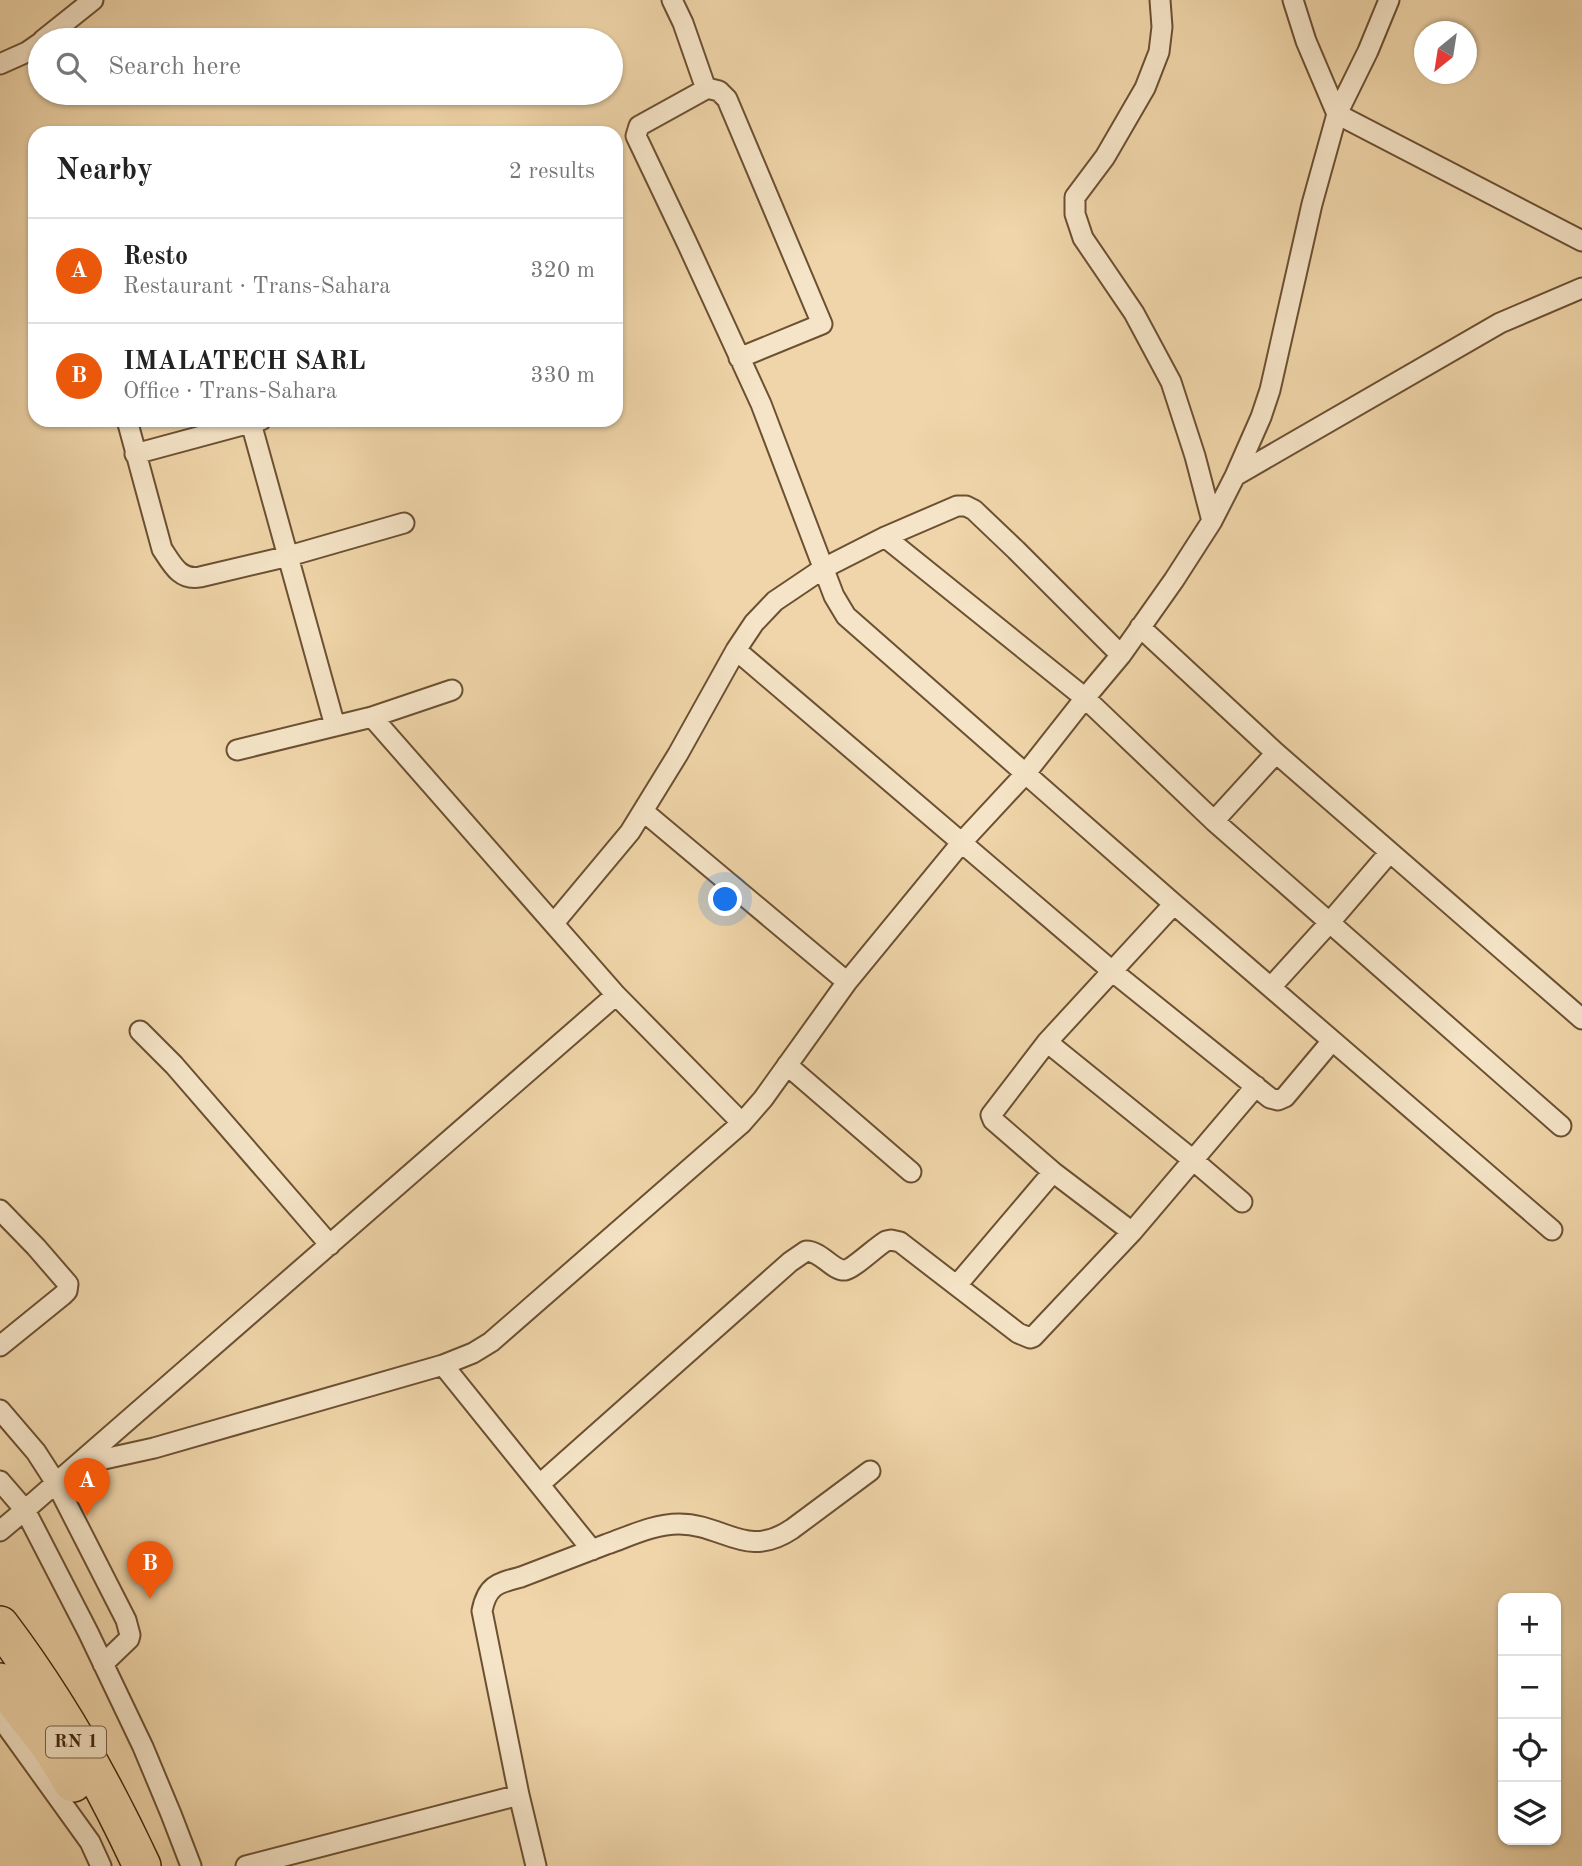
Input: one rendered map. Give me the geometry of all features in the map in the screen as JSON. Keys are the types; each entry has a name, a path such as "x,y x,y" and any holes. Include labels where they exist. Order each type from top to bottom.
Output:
{"highway":[{"name":"RN 1","path":"0,1625 53,1702 116,1812 142,1866"},
{"name":"RN 1","path":"0,1682 50,1746 96,1819 119,1866"}],"street":[{"path":"58,28 93,0"},
{"path":"672,0 706,89"},
{"path":"1160,0 1162,27 1159,52 1146,88 1105,157 1075,197 1075,214 1083,238 1134,313 1171,382 1212,521"},
{"path":"1293,0 1306,41 1337,114 1582,241"},
{"path":"77,1465 155,1448 443,1365 473,1353 491,1342 742,1123 847,982 962,842 1026,773 1121,655 1212,521 1261,417 1270,390 1312,204 1337,114 1389,0"},
{"path":"0,64 28,51"},
{"path":"739,358 822,324 727,99 719,92 706,89 639,126 636,136 687,243 739,358 761,404 834,596 846,616 1552,1230"},
{"path":"1235,476 1500,323 1582,288"},
{"path":"129,427 162,549 174,568 185,576 193,578 289,556 404,523"},
{"path":"135,454 234,427"},
{"path":"257,427 335,726"},
{"path":"554,923 615,850 643,811 754,623 775,601 824,568 885,537 957,506 974,510 1121,655"},
{"path":"885,537 1085,698 1214,821 1560,1126"},
{"path":"1140,626 1276,753 1582,1019"},
{"path":"736,650 1112,971 1270,1098 1282,1100 1332,1041"},
{"path":"237,750 372,716 452,690"},
{"path":"372,716 616,995 742,1123"},
{"path":"1214,821 1276,753"},
{"path":"643,811 847,982"},
{"path":"1271,987 1390,852"},
{"path":"1132,1232 1053,1172 990,1115 1047,1042 1174,904"},
{"path":"0,1531 616,995"},
{"path":"140,1031 218,1115 330,1244"},
{"path":"1047,1042 1242,1202"},
{"path":"787,1065 911,1172"},
{"path":"540,1484 808,1251 844,1270 851,1268 886,1241 900,1242 1018,1333 1033,1337 1132,1232 1256,1086"},
{"path":"957,1285 1053,1172"},
{"path":"0,1210 68,1284 63,1295 0,1346"},
{"path":"443,1365 592,1550"},
{"path":"0,1410 36,1452 56,1483 126,1620 131,1635 103,1664"},
{"path":"536,1866 482,1614 489,1591 502,1582 641,1531 668,1524 682,1524 753,1542 771,1540 792,1529 870,1471"},
{"path":"0,1481 25,1510 103,1664 148,1758 191,1866"},
{"path":"0,1717 90,1842 101,1866"},
{"path":"246,1866 519,1795"}],"place":[{"name":"Resto","path":"87,1516"},
{"name":"IMALATECH SARL","path":"150,1599"}]}
